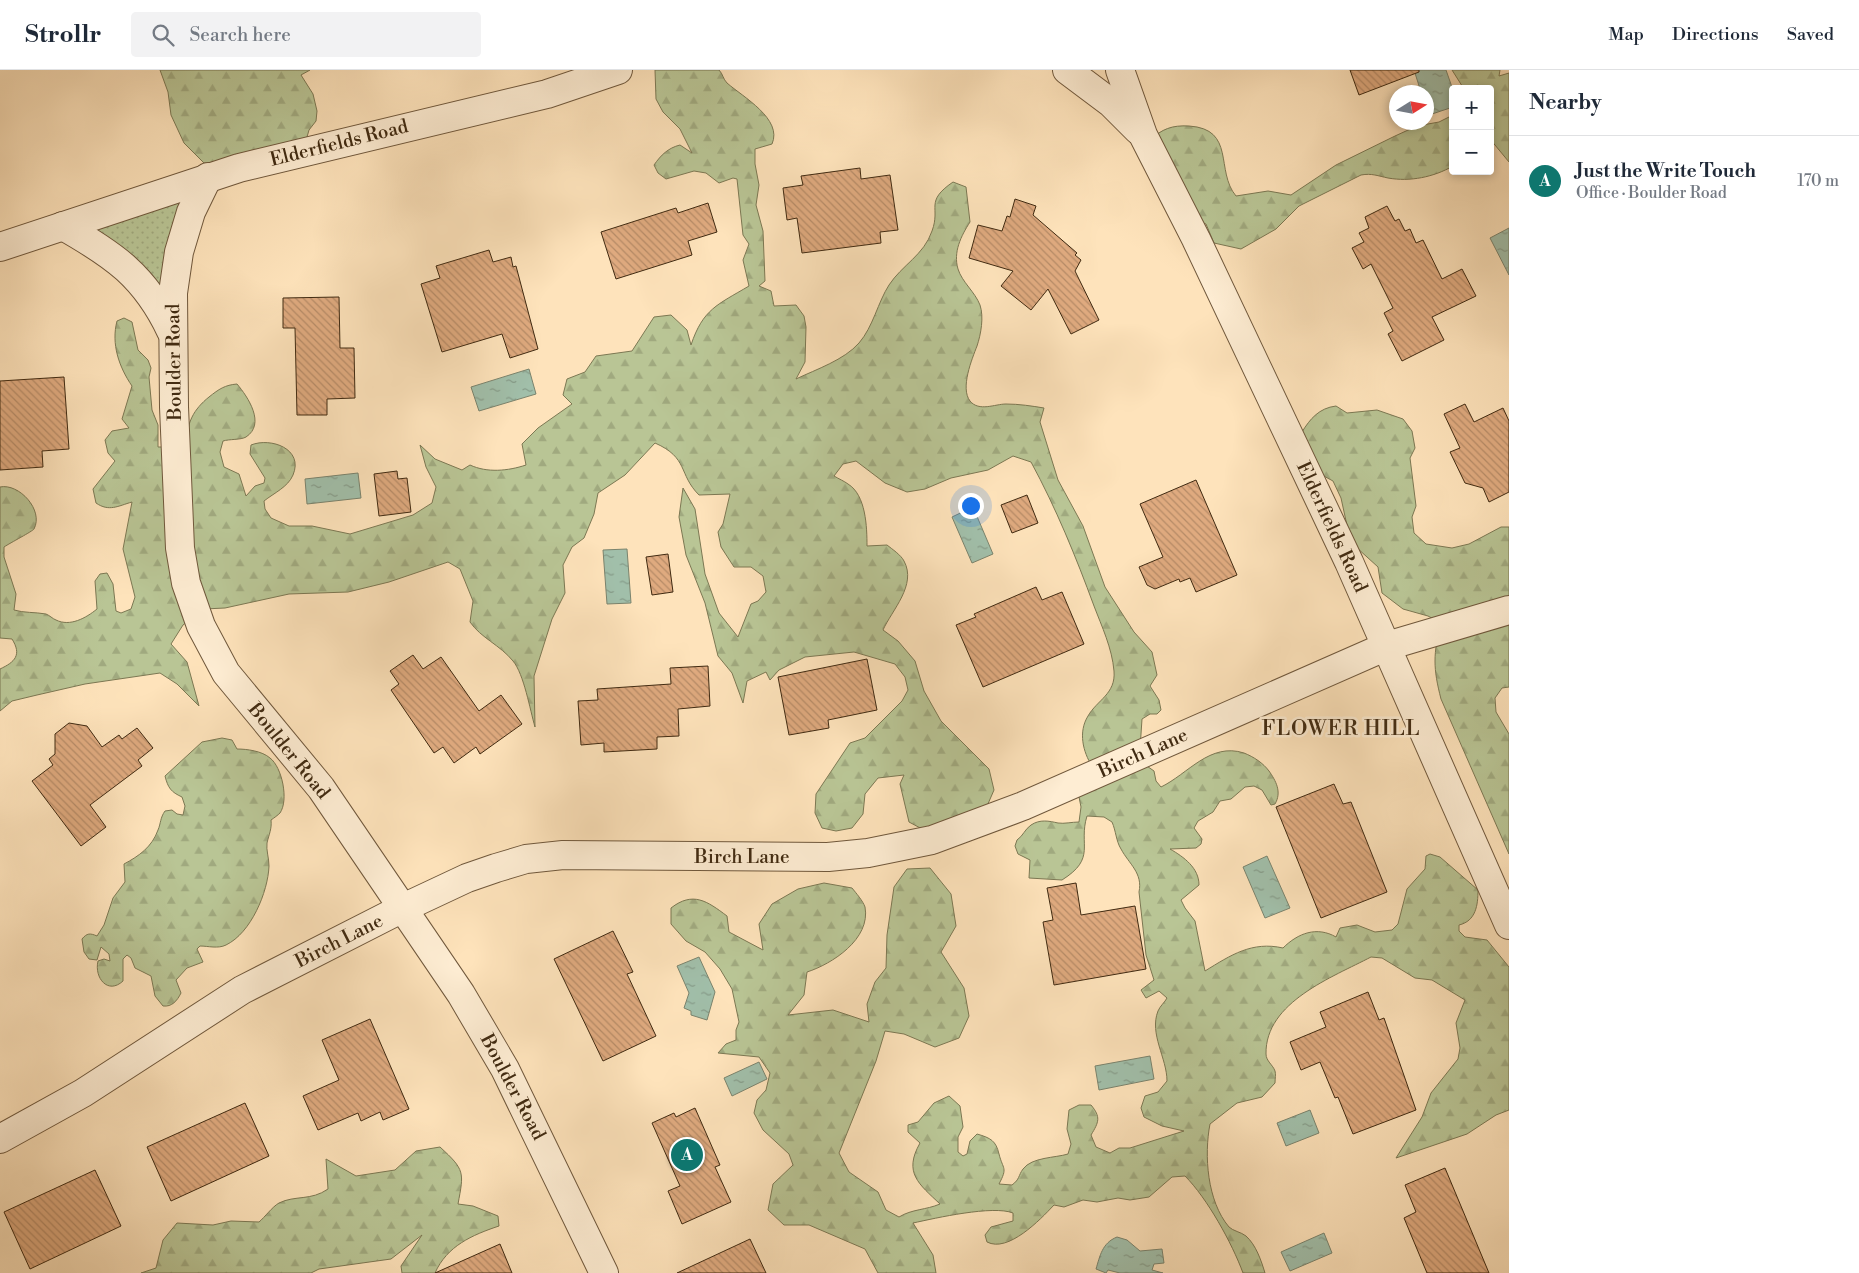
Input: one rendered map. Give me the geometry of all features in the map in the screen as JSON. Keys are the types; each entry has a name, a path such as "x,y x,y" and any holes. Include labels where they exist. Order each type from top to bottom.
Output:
{"street":[{"name":"Elderfields Road","path":"0,247 208,177 321,147 547,94 618,70"},
{"name":"Elderfields Road","path":"1067,70 1111,103 1143,135"},
{"name":"Elderfields Road","path":"1120,70 1143,135 1204,256 1387,646 1509,925"},
{"name":"Boulder Road","path":"208,177 190,212 179,252 173,293 172,334 180,548 186,583 201,626 226,673 321,788 461,994 492,1044 604,1273"},
{"path":"63,226 103,250 139,279 159,305 172,334"},
{"name":"Birch Lane","path":"0,1139 83,1093 242,990 403,908 467,878 526,859 562,855 828,857 868,853 932,840 1023,806 1387,646 1509,610"}],"green space":[{"path":"160,70 310,70 301,75 313,94 317,111 316,121 309,130 305,144 228,165 204,163 184,143 171,115 168,92"},
{"path":"655,70 719,70 727,83 760,109 772,126 774,135 772,144 755,149 755,164 759,185 756,205 763,231 765,281 759,286 771,291 774,306 796,305 804,316 806,327 805,362 796,379 838,359 859,343 868,330 889,285 924,247 932,231 935,205 939,195 953,182 966,187 970,222 959,244 956,256 960,274 980,305 982,320 981,331 968,374 967,395 970,401 982,407 1011,404 1044,408 1040,422 1058,480 1083,526 1105,587 1134,632 1152,652 1157,675 1150,686 1159,700 1161,710 1157,714 1150,714 1142,719 1140,749 1144,764 1154,771 1156,781 1161,787 1210,755 1232,751 1244,753 1255,758 1269,771 1277,787 1277,800 1275,804 1271,805 1262,790 1254,786 1245,787 1231,799 1220,801 1213,812 1198,821 1194,828 1202,839 1201,844 1196,848 1170,849 1194,868 1198,879 1199,885 1181,900 1195,921 1205,971 1242,951 1261,946 1283,948 1295,938 1308,933 1322,932 1336,937 1340,928 1357,925 1375,932 1392,930 1398,924 1407,889 1425,869 1426,856 1430,854 1440,857 1478,890 1475,912 1469,920 1459,925 1459,931 1465,937 1487,940 1509,967 1509,1110 1496,1115 1467,1134 1396,1158 1422,1117 1431,1093 1458,1059 1460,1048 1456,1023 1465,1000 1432,980 1415,978 1382,958 1371,957 1338,973 1304,994 1289,1006 1277,1020 1269,1036 1266,1056 1275,1071 1275,1083 1262,1097 1237,1103 1210,1124 1208,1136 1209,1177 1216,1204 1229,1227 1242,1233 1253,1244 1265,1273 1243,1273 1218,1222 1202,1196 1185,1176 1172,1177 1149,1197 1130,1200 1118,1198 1097,1202 1083,1200 1064,1207 1054,1205 1041,1219 1023,1233 1004,1243 995,1244 987,1242 985,1235 991,1227 1013,1221 1013,1213 992,1210 979,1211 913,1223 933,1255 936,1273 878,1273 865,1249 809,1225 784,1225 768,1210 773,1184 793,1165 789,1154 763,1130 754,1113 757,1100 766,1090 770,1073 759,1057 718,1053 726,1044 736,1040 736,1030 739,1022 732,989 720,969 705,952 686,941 671,924 671,908 686,900 700,900 727,916 729,932 763,950 759,924 772,904 798,889 824,883 852,888 865,907 865,919 862,930 848,949 827,963 807,972 804,995 788,1015 833,1010 869,1022 867,1004 875,982 886,968 887,935 894,887 907,869 930,868 951,894 956,926 941,952 964,988 969,1016 959,1038 935,1047 904,1034 885,1031 876,1061 839,1153 849,1172 878,1192 886,1210 899,1217 909,1212 940,1204 920,1184 913,1170 915,1153 920,1143 908,1132 908,1125 918,1122 934,1103 949,1096 960,1106 963,1127 958,1137 958,1152 963,1156 967,1154 970,1141 977,1134 992,1141 996,1146 1004,1169 999,1184 1012,1185 1018,1179 1023,1169 1032,1162 1068,1154 1071,1144 1067,1129 1069,1110 1079,1105 1091,1105 1094,1109 1098,1120 1091,1135 1096,1147 1110,1153 1119,1148 1130,1148 1184,1131 1162,1126 1144,1117 1141,1108 1145,1096 1158,1092 1167,1081 1157,1037 1156,1020 1160,1007 1167,998 1159,991 1146,998 1141,990 1154,980 1146,955 1139,879 1119,846 1112,822 1104,817 1087,816 1083,858 1073,872 1062,880 1029,878 1030,860 1018,854 1015,846 1017,840 1034,823 1044,821 1060,823 1079,822 1081,807 1079,797 1092,766 1084,748 1083,729 1088,716 1109,691 1114,679 1109,646 1080,569 1049,497 1031,462 1013,456 988,470 951,478 925,489 907,492 885,483 856,461 843,464 834,476 848,484 859,496 867,530 867,546 887,545 903,559 907,570 907,579 902,597 883,630 898,641 915,661 924,691 941,721 989,769 994,790 984,813 924,830 909,822 900,784 904,775 878,778 865,794 863,814 852,828 836,831 822,828 815,813 816,794 850,743 865,738 902,701 908,690 905,677 895,664 854,652 805,657 779,670 770,680 766,672 747,681 743,703 732,673 718,656 705,603 686,555 679,517 683,488 695,509 705,574 719,613 738,637 751,604 758,601 766,592 763,576 751,567 734,567 721,547 718,532 723,524 730,494 699,495 692,487 673,454 655,443 625,475 598,493 594,514 584,538 572,547 563,565 565,593 552,619 534,676 535,727 517,667 508,655 474,628 470,622 473,601 460,569 448,562 389,582 348,592 289,594 225,608 204,609 183,625 171,644 187,662 199,706 177,684 160,673 85,684 37,695 12,701 0,711 0,669 10,664 17,654 12,639 0,638 0,487 15,489 22,494 33,506 36,514 34,529 4,547 4,557 16,594 14,610 46,614 61,622 78,620 88,616 97,609 95,581 100,574 107,573 113,584 116,611 121,613 131,609 135,597 123,549 132,502 109,508 101,506 96,503 93,489 115,461 108,453 105,440 112,431 129,428 122,419 132,386 123,371 117,355 115,330 117,321 124,318 132,322 138,350 148,360 151,368 149,377 152,410 158,425 158,447 167,447 188,472 187,436 192,417 199,406 216,392 226,386 237,384 250,403 255,418 255,425 252,432 246,437 223,441 220,452 224,467 239,474 246,496 255,486 264,483 265,478 250,454 251,445 268,443 284,447 294,458 295,466 293,475 288,483 264,501 265,509 271,518 289,526 312,526 350,534 413,515 432,503 436,487 426,467 420,445 435,459 462,470 470,465 477,468 498,470 526,465 522,444 538,428 572,404 563,395 567,379 585,372 596,356 632,351 654,317 671,315 687,330 691,345 701,323 712,309 749,286 743,260 749,244 743,235 737,179 733,178 719,183 706,173 694,171 666,179 658,173 654,165 668,150 680,145 692,153 680,129 663,112 656,99"},
{"path":"1452,70 1500,70 1499,76 1509,73 1509,162 1494,144 1494,85 1461,85"},
{"path":"1449,117 1449,168 1430,176 1413,179 1361,175 1299,206 1276,229 1241,249 1214,243 1206,224 1198,221 1150,140 1163,130 1172,127 1189,126 1204,129 1213,135 1219,143 1226,175 1236,196 1268,191 1291,195 1336,165 1408,130 1434,130 1434,123"},
{"path":"208,177 159,305 63,226"},
{"path":"1336,406 1347,413 1377,410 1403,419 1412,431 1415,448 1410,458 1416,506 1412,517 1414,533 1426,544 1452,548 1469,544 1501,527 1509,527 1509,687 1502,688 1495,698 1496,712 1509,734 1509,854 1441,699 1436,678 1435,661 1436,644 1441,623 1428,616 1403,609 1382,593 1378,567 1356,547 1348,530 1341,498 1333,481 1320,474 1302,432 1316,415 1325,409"},
{"path":"222,738 232,740 237,749 254,751 267,756 274,762 281,776 284,800 280,813 271,820 271,829 267,843 268,876 262,899 243,931 226,945 216,947 200,946 197,949 203,962 187,968 176,980 181,993 178,999 169,1006 163,1006 155,996 151,976 135,968 131,958 127,955 123,959 123,981 112,986 103,983 98,973 98,961 104,959 110,961 109,954 101,947 97,960 89,959 84,952 82,939 89,934 97,936 104,925 113,898 125,882 124,864 149,846 158,830 165,811 172,810 177,814 183,815 185,806 182,797 170,789 165,776 202,742"},
{"path":"440,1147 454,1161 461,1172 462,1178 458,1204 473,1206 498,1216 499,1226 479,1233 461,1243 446,1256 435,1273 402,1273 401,1266 422,1235 391,1259 319,1269 311,1273 141,1273 156,1268 163,1240 177,1223 213,1225 231,1221 259,1222 279,1203 322,1193 328,1189 326,1159 356,1176 395,1170 416,1151"}],"water":[{"path":"1414,70 1446,70 1451,85 1449,85 1449,108 1434,113 1434,85 1419,85"},
{"path":"1509,228 1509,275 1490,238"},
{"path":"529,369 536,394 479,411 471,387"},
{"path":"358,473 361,498 307,504 305,479"},
{"path":"973,507 993,554 972,563 952,517"},
{"path":"627,549 631,603 607,604 603,550"},
{"path":"1267,856 1290,908 1265,918 1243,867"},
{"path":"699,957 715,992 707,1020 691,1015 691,1011 684,1008 689,993 677,966"},
{"path":"1150,1056 1154,1079 1099,1090 1095,1066"},
{"path":"759,1062 767,1079 732,1096 724,1078"},
{"path":"1310,1110 1319,1133 1286,1146 1277,1123"},
{"path":"1324,1233 1332,1253 1290,1271 1281,1252"},
{"path":"1117,1237 1127,1240 1140,1251 1162,1249 1164,1263 1154,1264 1152,1270 1163,1273 1120,1273 1108,1270 1106,1273 1096,1269 1105,1246"}],"building":[{"path":"1350,70 1419,70 1419,72 1359,95"},
{"path":"860,168 861,179 890,175 898,230 880,232 881,243 802,253 797,218 787,220 783,188 803,185 801,176"},
{"path":"1015,199 1036,206 1033,215 1077,253 1075,255 1081,260 1075,271 1099,320 1071,334 1048,289 1031,310 1001,286 1013,271 969,258 978,225 1002,231 1007,216 1010,217"},
{"path":"708,203 717,232 688,241 692,255 616,279 601,232 676,208 678,213"},
{"path":"1387,206 1395,221 1399,219 1405,231 1410,229 1416,243 1423,240 1442,279 1462,269 1476,296 1432,317 1444,340 1402,361 1388,334 1393,331 1384,313 1393,308 1371,264 1363,269 1352,248 1364,242 1359,233 1369,228 1365,217"},
{"path":"489,250 493,262 511,257 513,267 516,266 538,349 510,358 502,334 442,352 421,284 440,278 436,266"},
{"path":"339,297 340,348 354,348 355,398 327,399 327,415 297,415 295,328 283,328 283,298"},
{"path":"64,377 69,449 42,451 43,467 0,470 0,381"},
{"path":"1465,404 1474,422 1503,408 1509,421 1509,492 1489,502 1483,488 1465,483 1450,452 1460,448 1444,414"},
{"path":"397,471 398,479 407,478 411,512 379,516 374,474"},
{"path":"1196,480 1237,575 1196,592 1190,578 1180,582 1179,579 1155,589 1147,585 1139,567 1163,557 1140,504"},
{"path":"1027,495 1038,523 1012,533 1001,505"},
{"path":"668,554 673,592 652,595 646,557"},
{"path":"1036,587 1042,600 1062,592 1084,644 983,687 956,625 976,617 974,614"},
{"path":"413,655 423,669 441,657 479,711 501,695 522,724 480,754 476,747 454,763 443,747 434,753 391,690 399,684 390,671"},
{"path":"867,659 877,710 828,720 829,728 789,735 778,677"},
{"path":"708,666 710,706 678,709 679,736 657,737 657,749 604,752 604,743 581,745 578,701 598,700 597,689 671,684 670,668"},
{"path":"69,723 87,726 102,747 119,735 122,739 137,728 153,748 138,760 142,766 90,805 106,827 81,846 32,781 53,765 49,759 55,754 55,734"},
{"path":"1334,784 1343,804 1351,802 1387,892 1321,918 1276,807"},
{"path":"1076,883 1081,915 1135,906 1146,969 1054,985 1043,922 1053,920 1047,888"},
{"path":"613,931 633,972 627,974 656,1036 603,1061 554,959"},
{"path":"1368,992 1379,1020 1384,1018 1416,1110 1353,1134 1338,1097 1335,1098 1320,1062 1301,1070 1290,1042 1326,1027 1320,1012"},
{"path":"370,1019 409,1109 383,1120 380,1112 361,1121 358,1113 318,1130 303,1096 339,1080 322,1040"},
{"path":"245,1103 269,1156 171,1201 147,1147"},
{"path":"695,1108 720,1165 715,1167 731,1202 682,1224 668,1191 680,1186 652,1123 674,1113 676,1117"},
{"path":"1445,1168 1489,1273 1427,1273 1404,1218 1416,1212 1405,1185"},
{"path":"95,1170 121,1226 30,1269 4,1212"},
{"path":"750,1239 766,1273 677,1273"},
{"path":"500,1244 512,1273 435,1273"}],"place":[{"name":"Just the Write Touch","path":"687,1155"}],"district":[{"name":"FLOWER HILL","path":"1341,729"}]}
